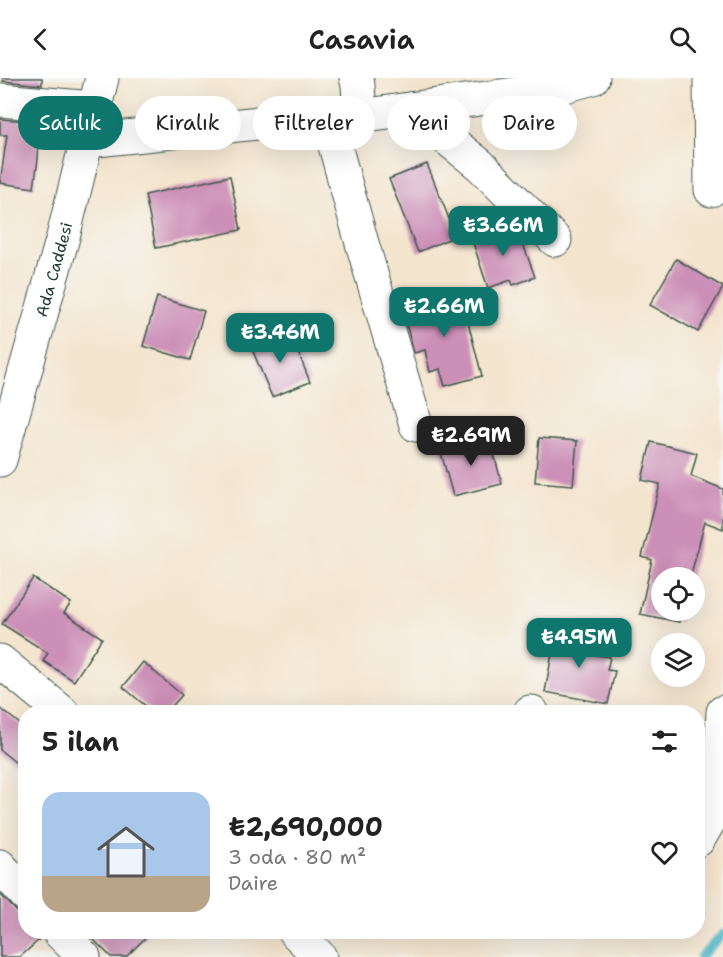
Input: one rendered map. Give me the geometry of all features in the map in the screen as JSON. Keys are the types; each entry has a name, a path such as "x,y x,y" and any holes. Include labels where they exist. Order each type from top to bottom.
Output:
{"street":[{"path":"356,78 359,96"},
{"path":"451,96 557,88 593,78"},
{"path":"710,78 711,190"},
{"path":"0,100 98,93"},
{"path":"123,137 253,124"},
{"name":"Ada Caddesi","path":"0,460 63,237 85,150"},
{"path":"336,150 416,425"},
{"path":"468,150 555,240"},
{"path":"0,661 53,705"},
{"path":"705,829 711,819 720,771 709,753 723,712"},
{"path":"0,866 18,887"},
{"path":"66,939 84,957"},
{"path":"302,939 320,957"}],"building":[{"path":"3,78 42,78 42,85 3,81"},
{"path":"0,119 18,120 18,150 38,150 34,188 0,183 7,135 0,135"},
{"path":"427,164 456,236 418,252 389,179"},
{"path":"230,176 241,230 156,248 145,195"},
{"path":"514,225 518,230 535,277 513,285 511,280 488,288 472,240"},
{"path":"676,259 723,287 698,332 650,305"},
{"path":"460,292 482,376 445,386 440,369 430,372 425,350 414,353 403,312 415,309 414,303"},
{"path":"157,297 204,311 190,360 143,346"},
{"path":"291,334 310,382 272,397 250,344"},
{"path":"539,438 577,441 573,485 535,482"},
{"path":"471,440 472,445 490,440 502,484 453,496 440,449"},
{"path":"651,442 697,453 691,476 723,489 723,529 705,522 693,567 651,567 651,616 640,614 652,560 642,557 660,484 642,480"},
{"path":"33,578 71,603 64,613 102,638 74,681 43,661 48,653 2,624"},
{"path":"559,626 594,636 589,654 610,657 607,670 615,671 608,704 545,692"},
{"path":"143,662 182,695 173,705 145,705 123,687"},
{"path":"0,708 18,723 18,759 15,762 0,750"},
{"path":"0,894 18,913 18,939 40,939 20,957 0,957"},
{"path":"93,939 144,939 126,957 111,957"}],"waterway":[{"path":"700,957 723,934"}]}
